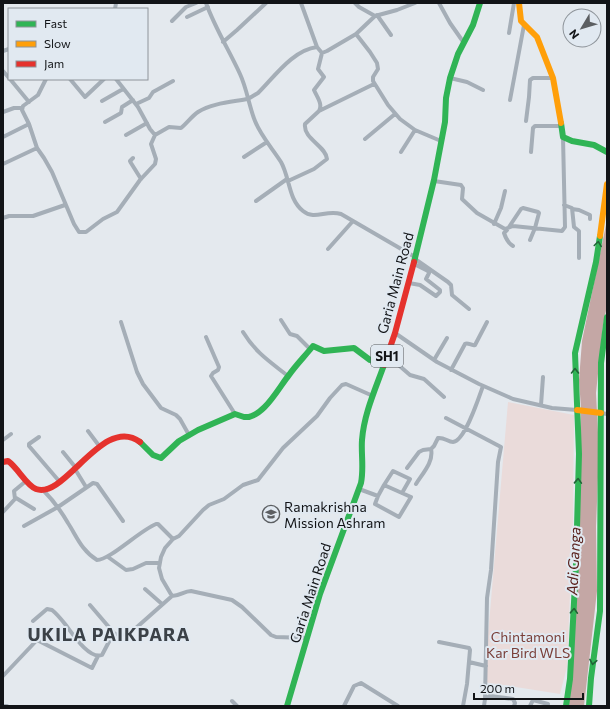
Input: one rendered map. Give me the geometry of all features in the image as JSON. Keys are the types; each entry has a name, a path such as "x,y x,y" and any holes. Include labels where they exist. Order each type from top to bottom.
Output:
{"main road":[{"name":"Garia Main Road","path":"287,706 320,594 359,489 363,474 363,429 365,419 395,333 409,283 434,181 445,122 446,98 454,63 473,25 480,3"},
{"path":"519,3 520,19 524,25 537,37 553,78 557,95 562,137 572,141 594,145 607,152"},
{"path":"566,706 570,680 576,564 579,454 575,352 596,262 607,184"},
{"path":"589,706 601,599 600,570 604,414 601,363 607,317"},
{"path":"3,460 11,463 26,481 36,489 43,490 59,481 100,447 115,438 131,437 137,440 156,456 161,458 179,441 214,422 235,414 245,417 251,416 264,408 272,400 288,376 313,346 324,351 354,348 370,360 384,366"},
{"path":"577,410 604,414"}],"street":[{"path":"172,22 186,7 196,3"},
{"path":"223,42 266,3"},
{"path":"301,3 317,46 322,53 318,69 324,77 314,90 321,104 319,111"},
{"path":"355,3 359,7 376,16 391,35"},
{"path":"322,53 356,34 376,16 415,3"},
{"path":"439,3 450,23 464,43"},
{"path":"509,33 514,3"},
{"path":"187,18 207,5 223,42 241,75 255,121 281,163 288,180 293,200 298,206 304,212 311,215 320,215 330,211 353,221 448,282 453,296 469,309"},
{"path":"510,100 524,25"},
{"path":"356,34 370,52 378,67 373,76 374,84 395,114 415,130 441,141"},
{"path":"22,108 37,148 52,172 77,230 79,232 86,232 103,219 117,212 141,179 156,162 151,144 155,135 169,127 181,128 192,116 201,110 212,106 248,100 258,93 291,59 304,49 317,46"},
{"path":"450,78 467,82 482,90"},
{"path":"526,121 530,80 533,78 553,78"},
{"path":"11,80 28,102"},
{"path":"3,112 14,108 22,108 40,92 46,80"},
{"path":"71,80 85,97 103,80"},
{"path":"117,80 135,102 155,135"},
{"path":"105,122 122,113 122,107 149,98 153,92 172,81"},
{"path":"256,201 288,180 314,169 327,159 326,155 313,141 304,126 305,124 319,111 374,84"},
{"path":"102,102 123,89"},
{"path":"365,139 395,114"},
{"path":"126,134 147,123"},
{"path":"3,137 29,124"},
{"path":"531,152 533,128 535,126 560,126"},
{"path":"401,152 415,130"},
{"path":"434,181 461,185 463,188 463,201 473,210 494,224 507,229 513,226 558,231 564,229 562,137"},
{"path":"244,157 267,142"},
{"path":"3,164 37,148"},
{"path":"133,158 130,161 141,179"},
{"path":"494,224 501,208 505,191"},
{"path":"3,218 9,216 33,216 65,204"},
{"path":"564,205 590,215 590,219"},
{"path":"513,246 508,243 504,233 523,208 538,212 539,214 530,240"},
{"path":"572,209 574,228 579,231 579,258"},
{"path":"328,249 353,221"},
{"path":"409,283 420,285 436,296 440,292 440,290 426,279 429,273 428,271 414,260"},
{"path":"281,320 290,334 297,336 310,349"},
{"path":"121,322 139,378 162,408 180,418 189,435"},
{"path":"451,370 464,344 467,343 475,345 487,322"},
{"path":"243,332 258,352 288,376"},
{"path":"395,333 451,370 513,399 577,410"},
{"path":"206,337 218,367 218,370 211,376 235,414"},
{"path":"434,360 447,338"},
{"path":"387,355 410,375 424,379 444,396"},
{"path":"541,405 544,377"},
{"path":"172,596 162,579 159,568 163,551 203,510 209,505 224,499 243,485 258,480 278,454 314,419 342,385 346,384 373,396"},
{"path":"407,468 419,452 431,449 438,438 441,437 452,442 456,441 467,429 483,386"},
{"path":"446,418 501,447 498,465 491,570 487,598 484,706"},
{"path":"88,430 100,447"},
{"path":"3,440 11,434"},
{"path":"39,437 30,443 29,446 59,481"},
{"path":"416,484 430,462 432,453 431,449"},
{"path":"63,452 86,487"},
{"path":"384,485 411,498 400,517 375,504 384,485 394,470 410,479 402,493"},
{"path":"26,481 14,491 16,498 34,509"},
{"path":"24,526 58,507 93,483 97,484 123,522"},
{"path":"359,489 378,496"},
{"path":"43,490 58,507 80,544 97,560 108,557 139,532 156,524 158,524 174,539"},
{"path":"3,512 16,498"},
{"path":"108,557 126,570 146,564 160,563"},
{"path":"145,589 162,604"},
{"path":"90,605 114,633 121,636 128,635 172,596 179,596 187,591 191,591 232,600 242,607 271,635 276,637 286,636 307,638"},
{"path":"33,621 47,610 52,610 77,641 98,656"},
{"path":"3,676 37,640 92,668 98,656 104,652 114,633"},
{"path":"438,642 469,648 470,650 463,706"},
{"path":"469,662 486,666"},
{"path":"344,706 354,686 361,683 398,706"},
{"path":"485,699 490,696 509,698 514,700 514,706"},
{"path":"530,706 533,700 548,704"},
{"path":"232,701 237,706"}],"green space":[{"name":"Chintamoni Kar Bird WLS","path":"508,402 574,415 573,520 567,667 560,694 484,682"}],"shaded area":[{"path":"607,220 607,306 603,325 596,393 599,452 596,527 597,591 584,706 568,706 577,565 581,408 579,380 582,341"}],"traffic: fast":[{"path":"414,262 434,180 445,122 446,98 450,78 458,54 473,25 480,3"},
{"path":"561,123 563,137 572,141 594,145 607,152"},
{"path":"566,706 570,679 576,564 579,454 575,353 596,262 600,236"},
{"path":"589,706 591,678 600,611 601,363 607,317"},
{"path":"140,442 153,455 161,458 179,441 198,430 235,414 244,417 258,413 270,401 313,346 324,351 354,348 370,360 384,365"},
{"path":"287,706 320,594 361,483 363,430 370,402 384,365"}],"traffic: slow":[{"path":"519,3 521,21 537,37 553,78 561,123"},
{"path":"600,236 607,184"},
{"path":"577,410 601,413"}],"traffic: jam":[{"path":"384,365 395,333 414,262"},
{"path":"3,462 8,461 12,464 32,487 36,489 47,489 72,472 98,447 112,439 126,436 140,442"}],"place":[{"name":"Ramakrishna Mission Ashram","path":"271,514"}],"district":[{"name":"UKILA PAIKPARA","path":"109,634"}],"water label":[{"name":"Adi Ganga","path":"573,561"}]}
